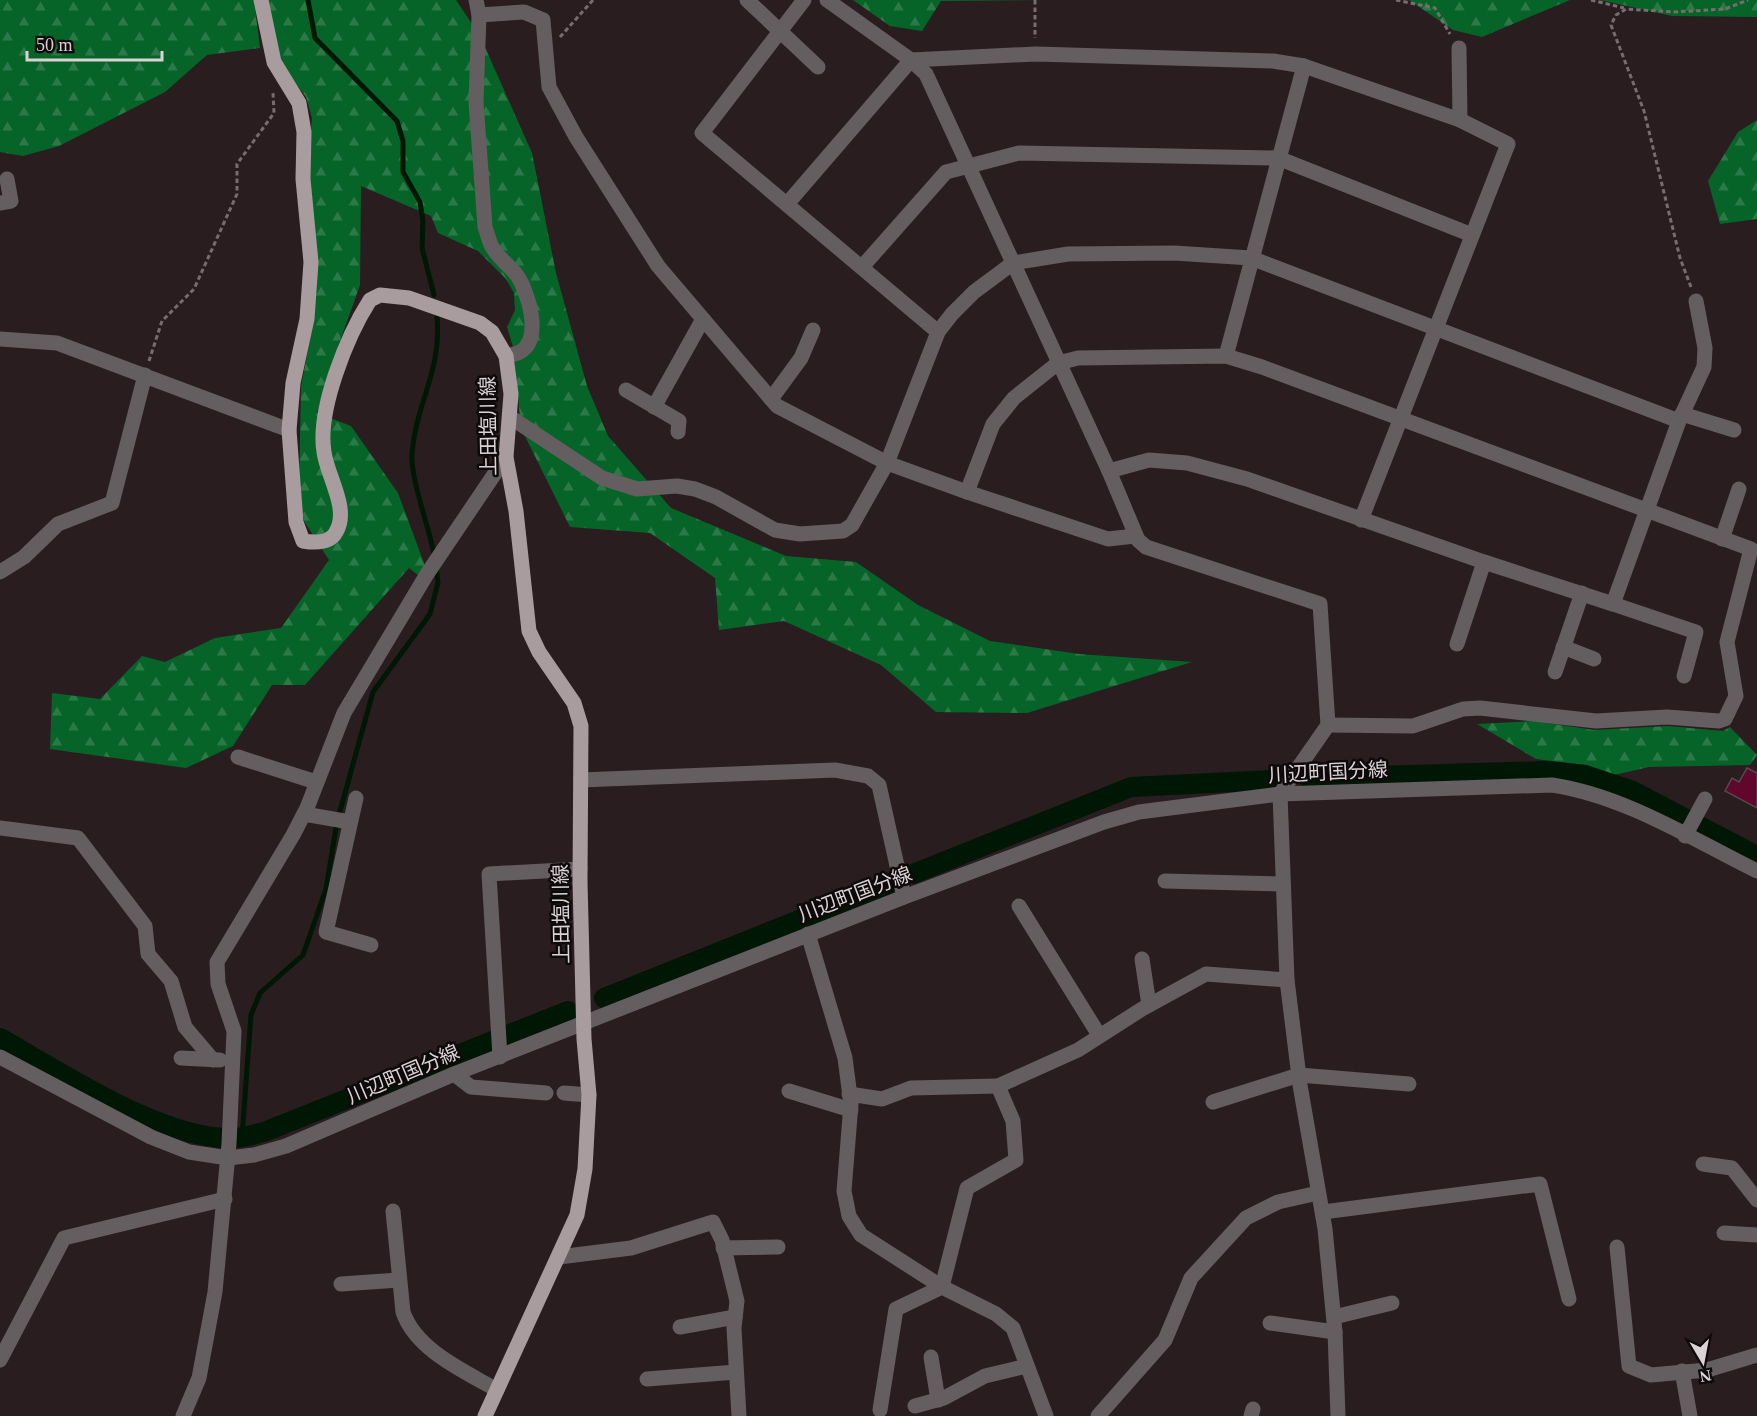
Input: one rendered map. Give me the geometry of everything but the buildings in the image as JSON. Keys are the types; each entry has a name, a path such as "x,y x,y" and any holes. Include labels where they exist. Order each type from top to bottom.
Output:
{"main road":[{"name":"上田塩川線","path":"261,0 273,62 299,103 303,117 303,179 311,262 307,319 293,383 289,430 296,522 303,541 321,543 336,533 340,507 324,452 324,416 333,382 370,300 380,295 409,298 480,322 492,332 506,356 511,394 506,457 516,511 529,631 539,652 574,703 581,726 580,869 589,1095 585,1169 577,1215 485,1416"}],"street":[{"path":"747,0 818,67"},
{"path":"804,0 702,133 938,332"},
{"path":"827,0 911,60 926,74 970,165 1109,471 1135,536 1146,547 1320,604 1328,725 1280,794 1287,980 1299,1075 1323,1212 1334,1317 1338,1416"},
{"path":"506,356 521,352 527,344 532,319 526,292 516,274 500,259 491,245 485,227 476,102 478,7 524,12 543,20 549,87 576,137 658,266 777,406 887,463 1108,539 1135,536"},
{"path":"1459,48 1460,120"},
{"path":"787,204 911,60 1036,54 1240,58 1304,66 1460,120 1508,144 1361,520"},
{"path":"1226,356 1304,66"},
{"path":"862,267 946,172 1018,153 1278,158 1472,235"},
{"path":"0,203 11,201 7,179"},
{"path":"510,417 602,478 637,489 677,486 695,489 716,497 760,524 776,530 800,534 843,531 852,525 887,463 938,332 974,292 1013,263 1068,254 1174,253 1251,258 1680,418 1734,430"},
{"path":"1613,604 1680,418 1704,367 1705,348 1696,301"},
{"path":"654,407 703,319"},
{"path":"771,399 801,358 813,330"},
{"path":"0,339 57,343 289,430"},
{"path":"967,492 993,424 1014,398 1058,363 1078,358 1226,356 1262,367 1751,549 1750,584 1727,642 1736,696 1725,719 1719,721 1667,717 1596,721 1480,708 1463,709 1413,726 1328,725"},
{"path":"0,572 24,556 58,524 112,503 145,375"},
{"path":"626,390 679,421 678,432"},
{"path":"183,1416 199,1378 215,1292 225,1199 234,1031 218,984 217,962 304,814 344,712 437,558 506,457"},
{"path":"1109,471 1149,460 1187,463 1247,479 1484,562 1696,632 1684,676"},
{"path":"1722,538 1739,489"},
{"path":"1457,644 1484,562"},
{"path":"1555,672 1582,594"},
{"path":"1563,647 1594,659"},
{"path":"238,757 316,782"},
{"path":"580,780 835,770 868,776 879,785 904,897"},
{"name":"川辺町国分線","path":"0,1057 151,1137 189,1152 229,1144 286,1146 454,1074 808,934 1104,822 1139,812 1280,794 1552,785 1582,789 1690,827 1757,871"},
{"path":"356,798 326,932 371,945"},
{"path":"1690,827 1705,799"},
{"path":"304,814 350,822"},
{"path":"0,828 78,838 145,926 148,954 171,981 186,1027 213,1060"},
{"path":"500,1057 489,874 580,869"},
{"path":"1165,881 1283,884"},
{"path":"1018,906 1099,1035"},
{"path":"808,934 845,1058 851,1110 844,1191 849,1216 861,1235 942,1287 996,1314 1013,1328 1046,1416"},
{"path":"1142,959 1149,1005"},
{"path":"849,1094 882,1099 911,1088 998,1086 1078,1050 1149,1005 1206,974 1287,980"},
{"path":"181,1058 232,1061"},
{"path":"454,1074 471,1087 546,1093"},
{"path":"1213,1102 1299,1075 1409,1084"},
{"path":"942,1287 967,1188 1016,1160 1013,1121 998,1086"},
{"path":"789,1091 851,1110"},
{"path":"564,1093 589,1095"},
{"path":"1703,1164 1732,1168 1757,1200"},
{"path":"1323,1212 1540,1184 1569,1299"},
{"path":"1098,1416 1165,1340 1191,1278 1246,1218 1278,1202 1318,1193"},
{"path":"0,1360 64,1238 225,1199"},
{"path":"393,1211 402,1312 408,1326 428,1346 454,1365 497,1390"},
{"path":"559,1257 632,1248 713,1222 723,1248 737,1301 735,1317 739,1416"},
{"path":"1724,1233 1757,1235"},
{"path":"723,1248 778,1247"},
{"path":"1617,1247 1629,1366 1651,1375 1707,1370 1757,1355"},
{"path":"341,1284 399,1281"},
{"path":"880,1410 896,1309 942,1287"},
{"path":"1334,1317 1392,1303"},
{"path":"680,1327 735,1317"},
{"path":"1270,1323 1335,1332"},
{"path":"931,1357 938,1400"},
{"path":"915,1406 938,1400 985,1376 1027,1365"},
{"path":"1682,1371 1690,1416"},
{"path":"647,1379 736,1372"}],"path":[{"path":"545,55 593,0"},
{"path":"1035,0 1036,54"},
{"path":"1396,0 1435,8 1459,48"},
{"path":"1591,0 1626,9 1674,12 1725,9 1748,0"},
{"path":"1626,9 1616,15 1611,25 1644,111 1656,167 1669,203 1680,258 1696,301"},
{"path":"145,375 162,321 194,288 237,194 237,164 274,112 273,77 279,73"}],"green space":[{"path":"0,0 254,0 260,48 207,55 165,92 59,146 23,156 0,152"},
{"path":"267,0 456,0 480,36 532,153 556,273 587,386 608,436 671,508 786,556 856,562 918,605 990,641 1079,654 1192,662 1027,713 936,712 881,665 784,621 719,630 715,578 650,533 570,527 521,428 513,347 507,327 515,310 514,293 506,279 478,251 438,233 431,216 361,186 360,285 326,380 317,413 351,426 398,493 425,566 418,575 409,568 305,685 272,685 233,746 186,768 50,749 52,693 100,699 142,656 165,662 215,638 281,628 329,560 304,521 299,492 301,386 314,320 307,179 312,118 306,97 278,61"},
{"path":"853,0 1050,0 941,1 922,31 890,26"},
{"path":"1409,0 1570,0 1482,37 1453,30"},
{"path":"1600,0 1757,0 1757,17 1672,16"},
{"path":"1757,120 1757,219 1720,224 1708,181 1738,132"},
{"path":"1534,721 1594,730 1668,726 1723,731 1730,727 1757,755 1750,765 1649,767 1614,775 1586,765 1536,759 1477,724"}],"waterway":[{"path":"308,0 315,38 397,121 403,141 403,172 420,202 423,221 422,248 434,295"},
{"path":"435,558 417,490 412,453 418,418 436,354 437,317"},
{"path":"242,1137 251,1015 260,993 303,955 326,889 337,822 373,692 430,614 438,582 436,567"},
{"path":"1308,778 1547,771 1585,775 1633,791 1757,856"},
{"path":"913,874 1131,787 1274,780"},
{"path":"604,998 889,884"},
{"path":"0,1038 113,1102 145,1117 205,1136 237,1138 264,1132 568,1011"}]}
